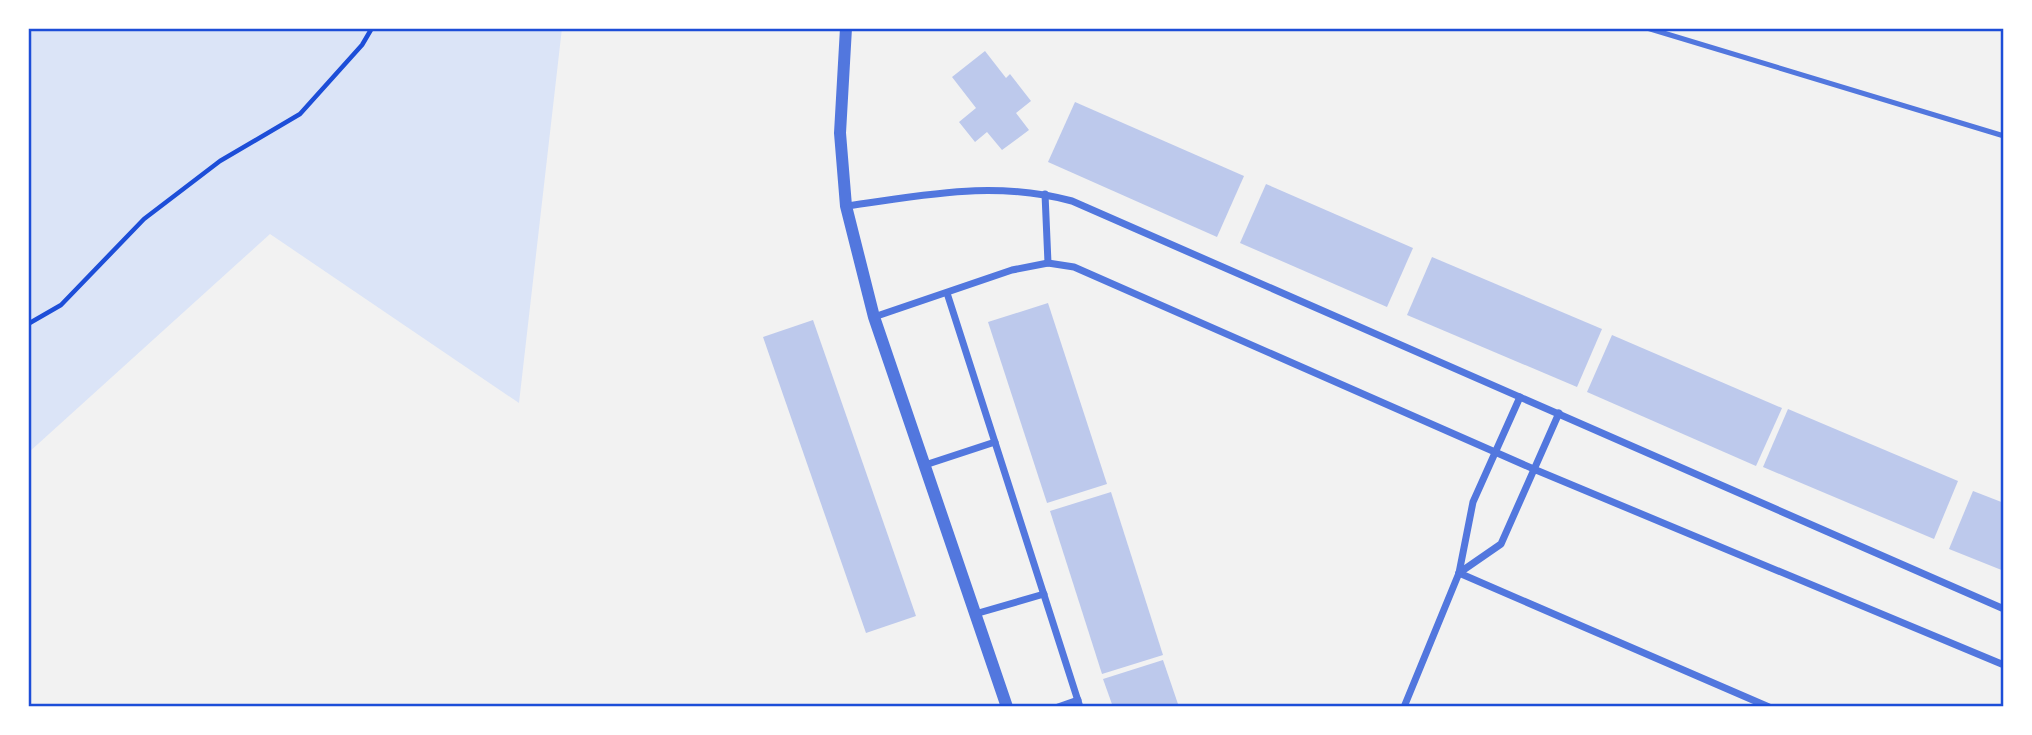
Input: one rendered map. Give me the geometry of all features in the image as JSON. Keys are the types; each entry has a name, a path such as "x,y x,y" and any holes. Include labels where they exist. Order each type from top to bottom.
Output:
{"street":[{"path":"846,28 839,133 846,206 874,317 1007,707"},
{"path":"846,206 986,188 1045,194 1072,201 2004,610"},
{"path":"1045,194 1048,263"},
{"path":"874,317 1012,270 1048,263 1098,275 1536,470 2004,665"},
{"path":"947,293 1079,703 1058,707"},
{"path":"1404,707 1459,573 1473,502 1520,397"},
{"path":"1459,573 1501,544 1559,413"},
{"path":"925,465 995,442"},
{"path":"1459,573 1769,707"},
{"path":"975,614 1044,594"}],"lane":[{"path":"1647,28 2004,135"}],"path":[{"path":"28,324 61,305 144,219 220,161 300,114 362,45 372,28"}],"shaded area":[{"path":"28,28 562,28 519,403 270,234 28,453"}],"building":[{"path":"985,51 1006,78 1010,74 1031,101 1016,113 1029,130 1002,150 987,132 975,142 959,122 976,108 952,77"},
{"path":"1075,102 1244,176 1217,237 1048,162"},
{"path":"1266,184 1413,248 1387,307 1240,243"},
{"path":"1432,257 1602,329 1577,387 1407,315"},
{"path":"1048,303 1107,484 1047,503 988,322"},
{"path":"813,320 916,616 866,633 763,337"},
{"path":"1612,335 1782,408 1756,466 1587,392"},
{"path":"1788,409 1958,481 1934,539 1763,467"},
{"path":"1973,491 2004,503 2004,571 1949,549"},
{"path":"1111,492 1163,655 1102,674 1050,511"},
{"path":"1163,660 1179,707 1113,707 1103,679"}]}
